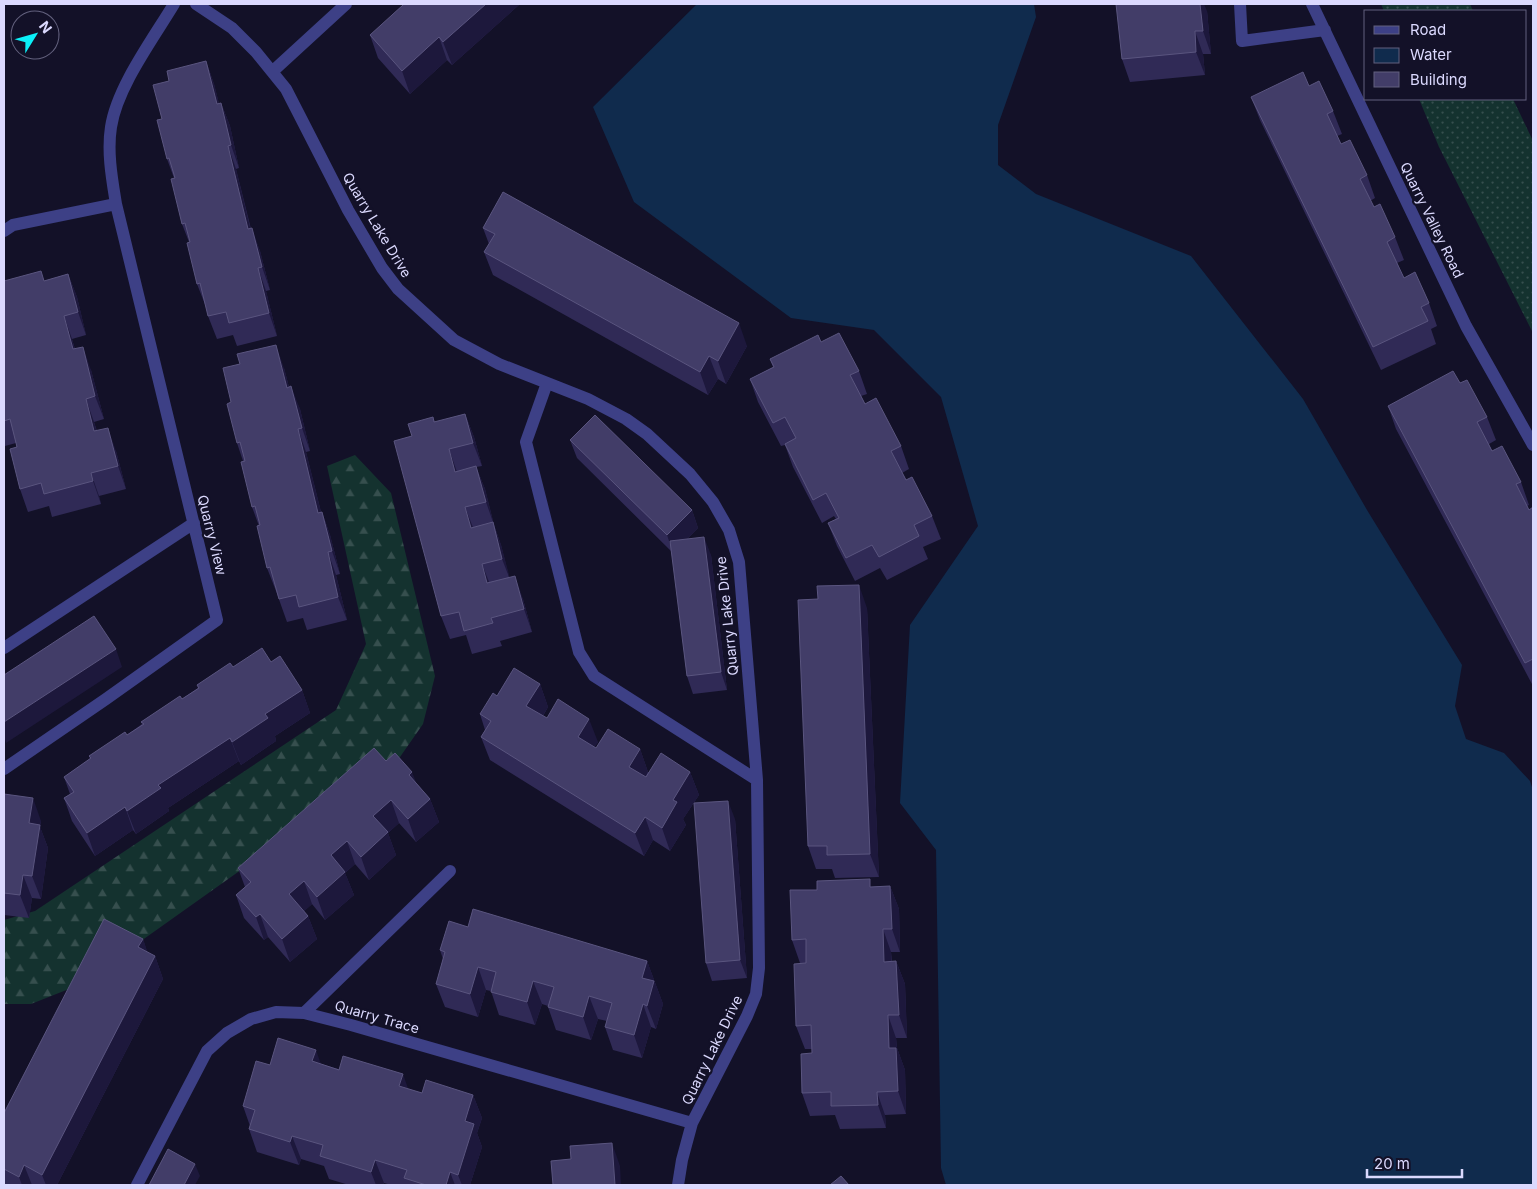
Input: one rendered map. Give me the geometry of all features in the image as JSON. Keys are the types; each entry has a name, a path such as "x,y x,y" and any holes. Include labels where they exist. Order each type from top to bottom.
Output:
{"street":[{"name":"Quarry View","path":"4,769 217,620 116,204 110,170 111,128 120,95 174,4"},
{"name":"Quarry Lake Drive","path":"196,4 232,28 273,71 286,89 348,210 382,268 398,289 454,340 499,364 588,400 626,419 647,434 690,474 713,502 729,530 739,562 756,780 759,968 756,994 747,1016 692,1123 682,1160 678,1185"},
{"path":"273,71 346,4"},
{"path":"1240,4 1242,41 1324,30"},
{"name":"Quarry Valley Road","path":"1312,4 1466,326 1533,446"},
{"path":"4,231 13,224 116,204"},
{"path":"547,383 526,442 579,652 594,676 756,780"},
{"path":"4,648 194,524"},
{"path":"304,1013 450,871"},
{"name":"Quarry Trace","path":"137,1185 207,1051 227,1033 251,1019 276,1012 304,1013 692,1123"}],"green space":[{"path":"1381,4 1470,4 1473,10 1384,10"},
{"path":"1419,100 1513,100 1533,141 1533,333 1439,147"},
{"path":"355,455 391,493 435,676 423,724 400,757 79,985 31,1004 4,1004 4,920 35,911 336,710 366,644 327,466"}],"water":[{"path":"697,4 1034,4 1036,17 998,125 998,165 1036,194 1191,256 1303,399 1367,510 1462,665 1455,706 1466,739 1504,753 1530,781 1533,790 1533,1185 946,1185 941,1168 936,850 900,803 910,625 978,526 941,397 874,330 791,318 634,202 593,107"}],"building":[{"path":"403,4 486,4 443,42 439,37 402,71 370,35"},
{"path":"1116,4 1200,4 1203,31 1195,31 1196,52 1122,59"},
{"path":"206,61 217,104 221,103 231,145 228,146 248,229 252,228 262,267 258,268 269,313 229,323 226,312 208,316 200,283 197,284 187,243 190,242 185,223 182,224 171,179 175,178 169,158 167,159 157,120 162,119 153,85 169,81 167,71"},
{"path":"1303,72 1309,86 1319,81 1333,111 1327,114 1341,144 1350,140 1367,175 1360,179 1374,207 1380,204 1395,237 1387,242 1404,278 1415,272 1429,303 1421,307 1428,321 1373,347 1251,97"},
{"path":"503,192 739,323 718,361 709,356 700,372 484,252 495,234 483,228"},
{"path":"41,271 44,281 68,274 78,312 64,316 73,349 83,347 95,396 86,399 94,431 108,428 118,466 91,473 93,481 44,494 41,483 20,489 10,449 17,447 10,419 4,421 4,281"},
{"path":"839,333 859,371 850,375 865,404 876,398 901,446 891,451 906,480 912,477 932,516 914,525 919,536 879,557 872,545 846,558 828,523 839,518 826,493 813,500 785,444 796,438 785,417 773,423 750,379 774,367 770,359 818,335 821,342"},
{"path":"276,345 287,388 291,386 302,428 298,429 318,513 322,512 332,551 328,552 338,597 299,607 296,595 279,599 270,567 267,568 257,526 260,525 255,506 252,507 241,462 245,461 240,442 237,443 227,404 231,402 223,368 240,364 237,354"},
{"path":"1453,371 1460,383 1467,380 1487,417 1477,422 1492,451 1502,446 1521,482 1516,484 1529,510 1533,507 1533,659 1525,663 1388,406"},
{"path":"465,414 473,443 449,449 455,472 476,466 486,502 465,507 471,528 493,522 502,559 482,564 487,583 515,576 524,609 491,618 493,623 464,631 459,612 441,616 394,441 412,436 408,424 433,417 434,422"},
{"path":"595,415 692,510 667,535 570,440"},
{"path":"704,537 721,672 687,676 670,541"},
{"path":"859,585 870,854 827,855 827,846 808,846 798,600 818,599 817,586"},
{"path":"94,616 116,649 4,722 4,675"},
{"path":"262,648 271,662 280,656 302,690 265,714 268,718 232,742 230,738 158,785 161,788 127,811 125,807 87,833 64,798 74,792 64,777 91,758 89,756 125,732 127,735 144,724 141,722 180,696 182,699 199,688 197,685 230,663 233,667"},
{"path":"514,668 540,684 526,706 547,718 558,699 589,719 578,737 596,748 608,729 640,749 629,767 646,777 661,753 690,772 673,800 677,802 662,828 645,817 635,833 481,737 491,721 480,714 493,693 497,696"},
{"path":"374,748 386,761 395,753 412,772 409,775 430,799 408,819 391,800 373,816 388,832 361,857 347,841 331,855 345,872 317,897 304,881 289,894 308,916 282,939 260,914 256,917 236,895 251,882 238,868"},
{"path":"4,794 33,798 29,823 40,825 32,876 23,875 20,895 4,893"},
{"path":"728,801 740,960 706,963 694,803"},
{"path":"870,879 870,887 890,886 892,929 883,929 884,962 896,961 899,1015 888,1015 889,1048 896,1048 898,1091 877,1092 878,1105 831,1106 831,1092 802,1093 801,1054 812,1053 811,1025 796,1026 794,964 806,963 806,939 792,940 790,890 817,890 817,881"},
{"path":"473,909 647,961 642,978 654,981 647,1006 643,1004 634,1035 605,1027 612,1003 589,996 583,1017 548,1007 554,987 533,981 527,1002 491,992 496,972 478,967 470,994 436,984 445,952 440,950 449,921 468,927"},
{"path":"104,919 143,939 138,947 155,956 42,1175 24,1165 19,1177 4,1169 4,1113"},
{"path":"278,1038 316,1050 312,1061 339,1070 343,1056 403,1074 399,1086 422,1093 426,1080 473,1095 465,1121 474,1124 458,1175 450,1172 446,1185 426,1185 404,1178 407,1170 375,1160 371,1172 320,1156 323,1145 292,1136 290,1142 249,1129 255,1110 243,1106 256,1061 270,1065"},
{"path":"612,1143 615,1185 553,1185 551,1161 571,1159 570,1146"},
{"path":"168,1149 195,1164 184,1185 149,1185"},
{"path":"841,1176 849,1185 830,1185"}]}
